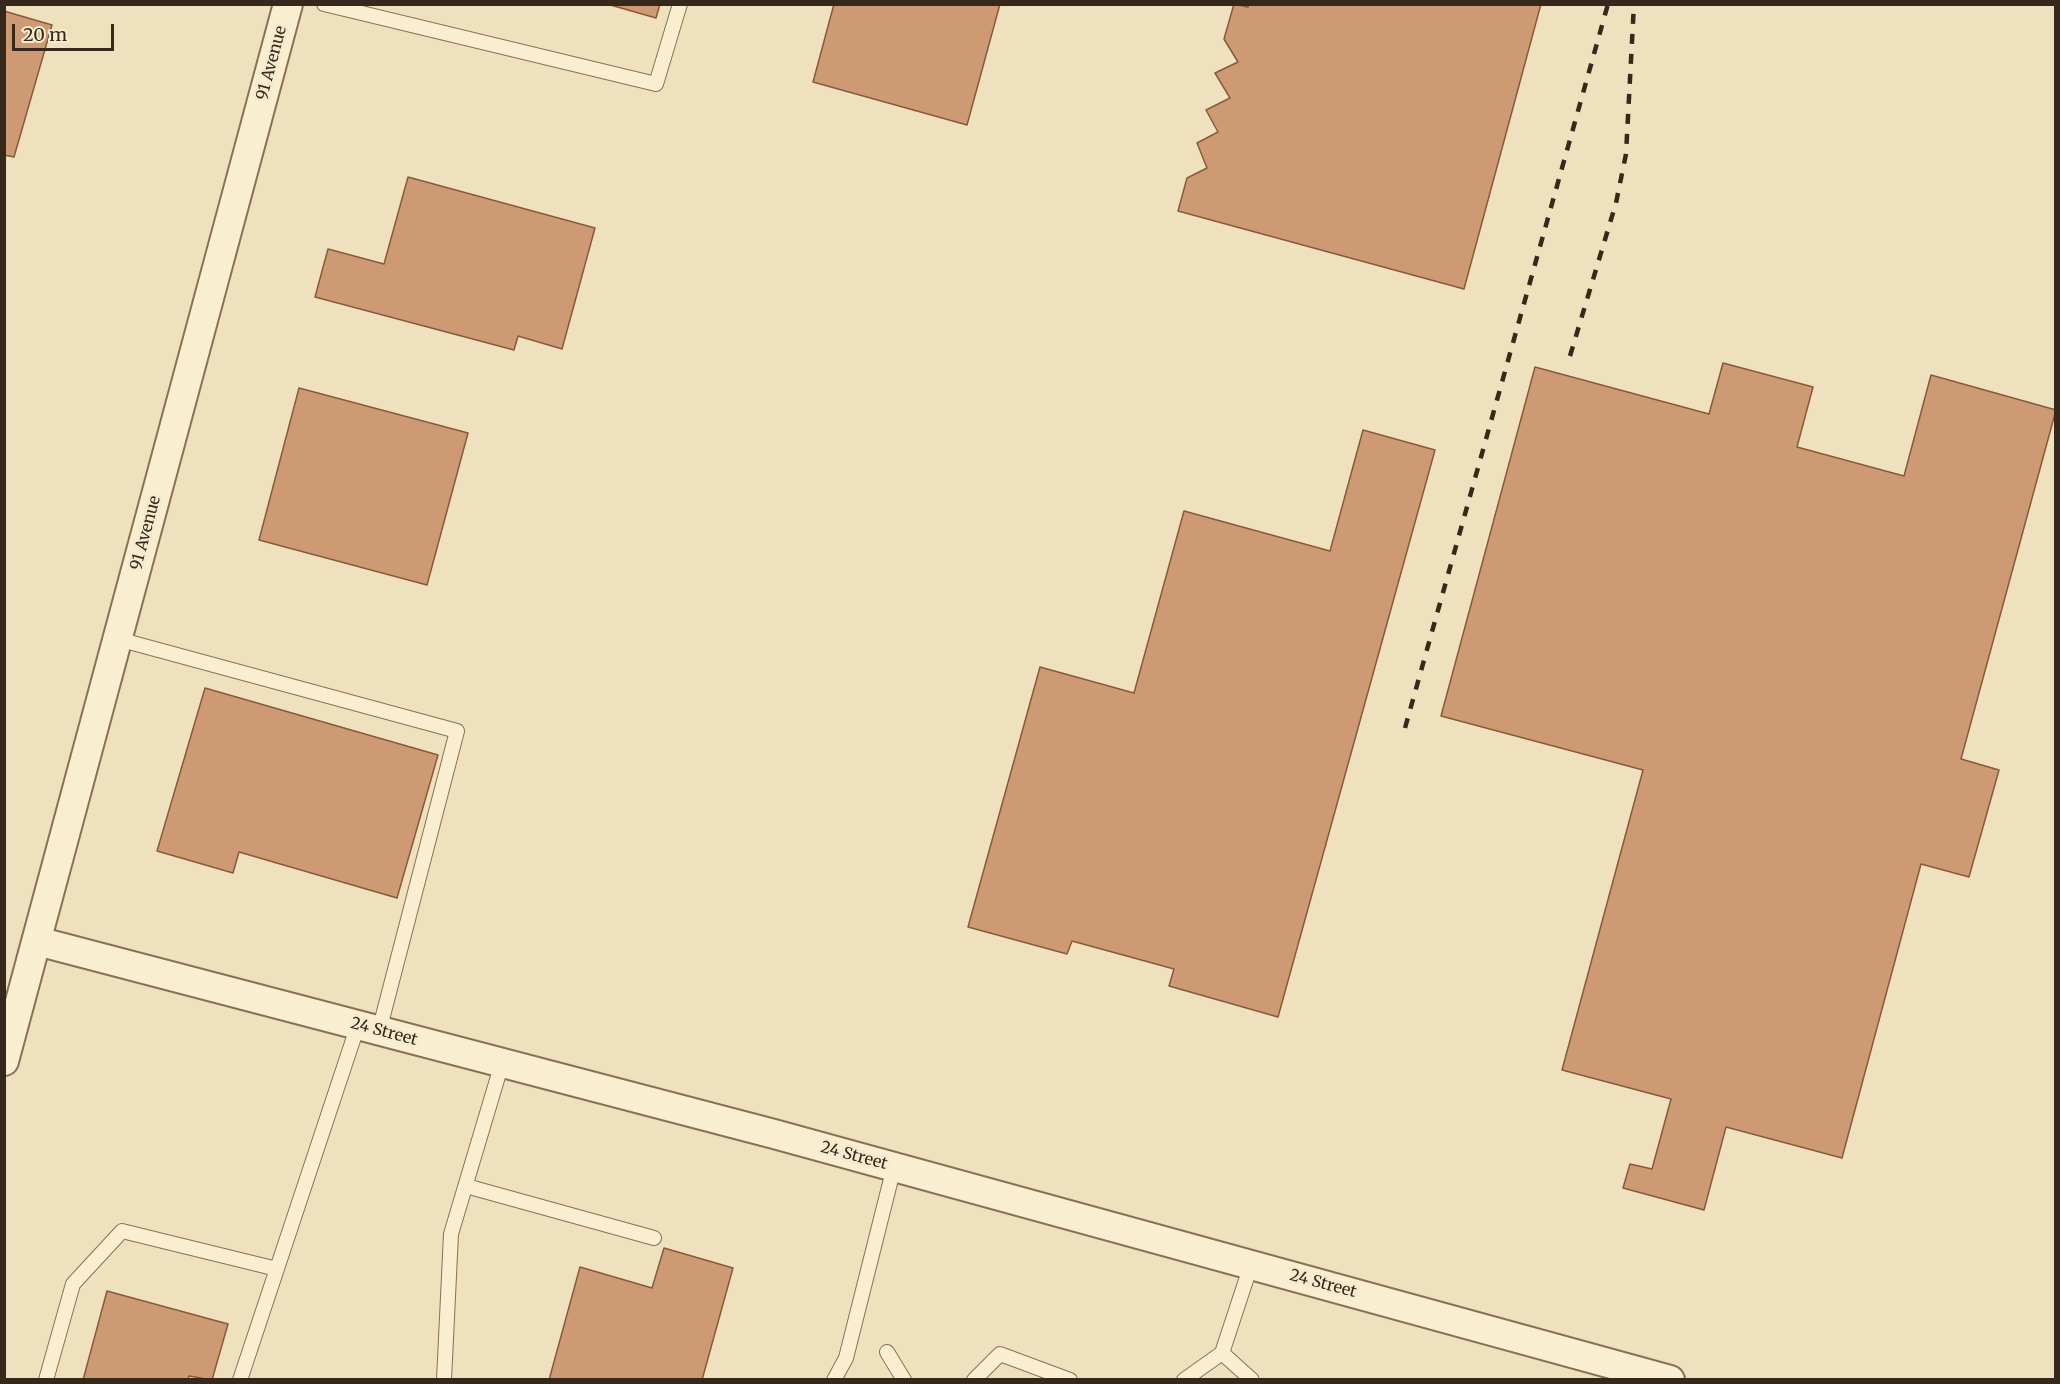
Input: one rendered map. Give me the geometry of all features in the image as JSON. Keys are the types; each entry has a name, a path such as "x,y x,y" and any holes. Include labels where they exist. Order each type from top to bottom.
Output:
{"street":[{"name":"91 Avenue","path":"4,1061 288,4"},
{"name":"24 Street","path":"37,941 894,1167 1251,1265 1603,1371 1670,1380"}],"lane":[{"path":"324,4 656,84 680,4"},
{"path":"118,639 457,731 368,1028 276,1269 240,1380"},
{"path":"444,1380 452,1234 502,1063"},
{"path":"834,1380 846,1358 894,1167"},
{"path":"466,1186 654,1238"},
{"path":"46,1380 73,1284 122,1231 276,1269"},
{"path":"1184,1380 1222,1353 1251,1265"},
{"path":"887,1352 904,1380"},
{"path":"1222,1353 1252,1380"},
{"path":"974,1380 1000,1354 1070,1380"}],"building":[{"path":"607,4 660,4 656,18"},
{"path":"834,4 1000,4 967,125 813,82"},
{"path":"1234,4 1248,7 1249,4 1541,4 1464,289 1178,211 1187,178 1207,168 1197,143 1218,132 1206,110 1230,98 1215,73 1238,62 1224,39"},
{"path":"4,11 52,25 14,157 4,155"},
{"path":"408,177 595,228 562,349 518,336 514,350 315,297 328,249 384,264"},
{"path":"1723,363 1813,387 1797,447 1904,476 1931,375 2056,410 1961,759 1999,770 1969,877 1921,864 1842,1158 1726,1127 1704,1210 1623,1188 1630,1164 1652,1169 1671,1099 1562,1070 1643,770 1441,716 1535,367 1709,414"},
{"path":"299,388 468,433 427,585 259,540"},
{"path":"1363,430 1435,450 1278,1017 1169,986 1174,969 1072,941 1067,954 968,927 1040,667 1134,693 1184,511 1330,551"},
{"path":"205,688 438,755 397,898 239,852 233,873 157,851"},
{"path":"664,1248 733,1268 702,1380 549,1380 580,1267 652,1288"},
{"path":"107,1291 228,1324 212,1380 189,1376 188,1380 83,1380"}],"railway":[{"path":"1405,728 1608,4"},
{"path":"1570,356 1616,203 1626,154 1634,4"}]}
